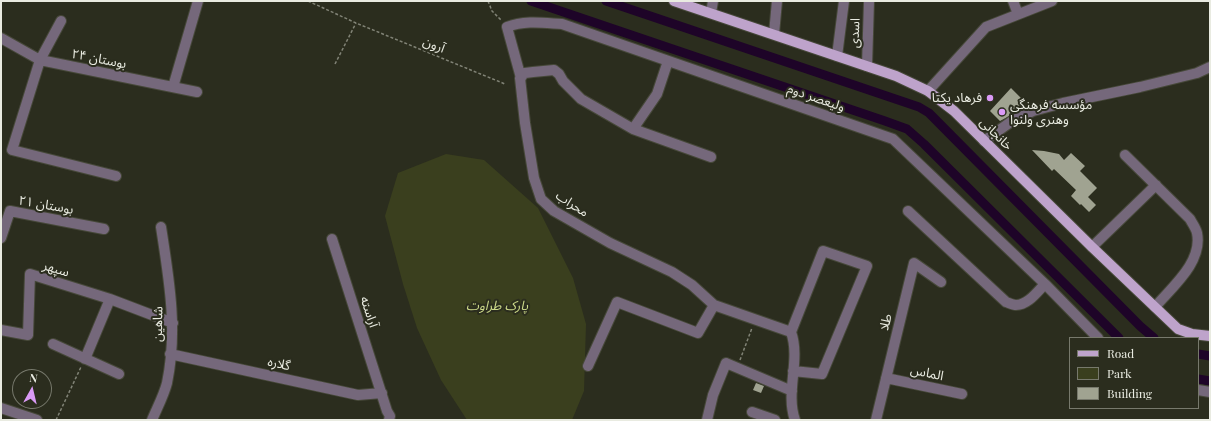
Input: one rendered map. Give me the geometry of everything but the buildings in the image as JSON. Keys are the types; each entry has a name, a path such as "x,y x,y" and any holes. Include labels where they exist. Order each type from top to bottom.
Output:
{"main road":[{"name":"خانجانی","path":"674,1 896,76 928,91 954,111 1092,247 1178,328 1192,334 1210,336"}],"street":[{"path":"173,87 198,1"},
{"path":"711,13 713,1"},
{"path":"774,34 777,1"},
{"path":"837,56 844,1"},
{"name":"اسدی","path":"867,66 869,1"},
{"path":"1014,1 1018,14"},
{"path":"928,91 986,27 1052,1"},
{"path":"61,21 40,60 12,150 116,176"},
{"name":"ولیعصر دوم","path":"507,27 515,24 532,22 562,24 892,139 1045,284 1097,337"},
{"path":"507,27 521,78"},
{"name":"بوستان ۲۴","path":"1,38 40,60 197,92"},
{"path":"632,130 657,94 668,61"},
{"path":"984,141 1012,121 1033,111 1197,73 1210,67"},
{"path":"521,78 525,73 554,70 581,99 632,130 711,157"},
{"name":"محراب","path":"521,78 525,123 534,178 541,199 554,211 610,243 672,272 692,284 714,305 791,332"},
{"path":"1125,155 1190,219 1197,232 1198,244 1190,267 1155,307"},
{"path":"1092,247 1156,185"},
{"name":"بوستان ۲۱","path":"1,238 10,211 104,228"},
{"path":"908,211 1006,302 1015,305 1022,304 1030,299 1045,284"},
{"name":"شاهین","path":"152,420 167,384 173,322 171,295 161,227"},
{"name":"آراسته","path":"332,239 387,411 390,416 389,420"},
{"path":"793,371 822,374 867,266 823,252 791,332 794,340 792,391 793,413 795,420"},
{"name":"طلا","path":"876,420 914,263 940,282"},
{"name":"سپهر","path":"1,330 28,335 30,274 110,299 173,322"},
{"path":"85,359 110,299"},
{"path":"588,366 618,302 698,333 714,305"},
{"path":"53,344 119,374"},
{"name":"گلاره","path":"170,354 358,395 382,393"},
{"path":"707,420 726,362 792,391"},
{"name":"الماس","path":"886,378 962,394"},
{"path":"1199,390 1210,392"},
{"path":"1,408 37,420"},
{"path":"752,412 775,420"}],"path":[{"name":"آرون","path":"308,1 356,23 505,84"},
{"path":"488,1 492,11 507,27"},
{"path":"335,64 356,23"},
{"path":"737,367 755,319"},
{"path":"56,420 85,359"}],"green space":[{"name":"پارک طراوت","path":"446,154 484,160 538,208 573,278 586,324 584,391 572,420 467,420 441,380 417,328 403,284 385,216 398,173"}],"waterway":[{"path":"531,1 907,129 924,144 1118,337"},
{"path":"606,1 919,107 929,113 1140,326 1153,337"},
{"path":"1199,354 1210,356"},
{"path":"1199,379 1210,381"}],"place":[{"name":"فرهاد یکتا","path":"990,98"},
{"name":"مؤسسه فرهنگی وهنری ولنوا","path":"1002,112"}]}
